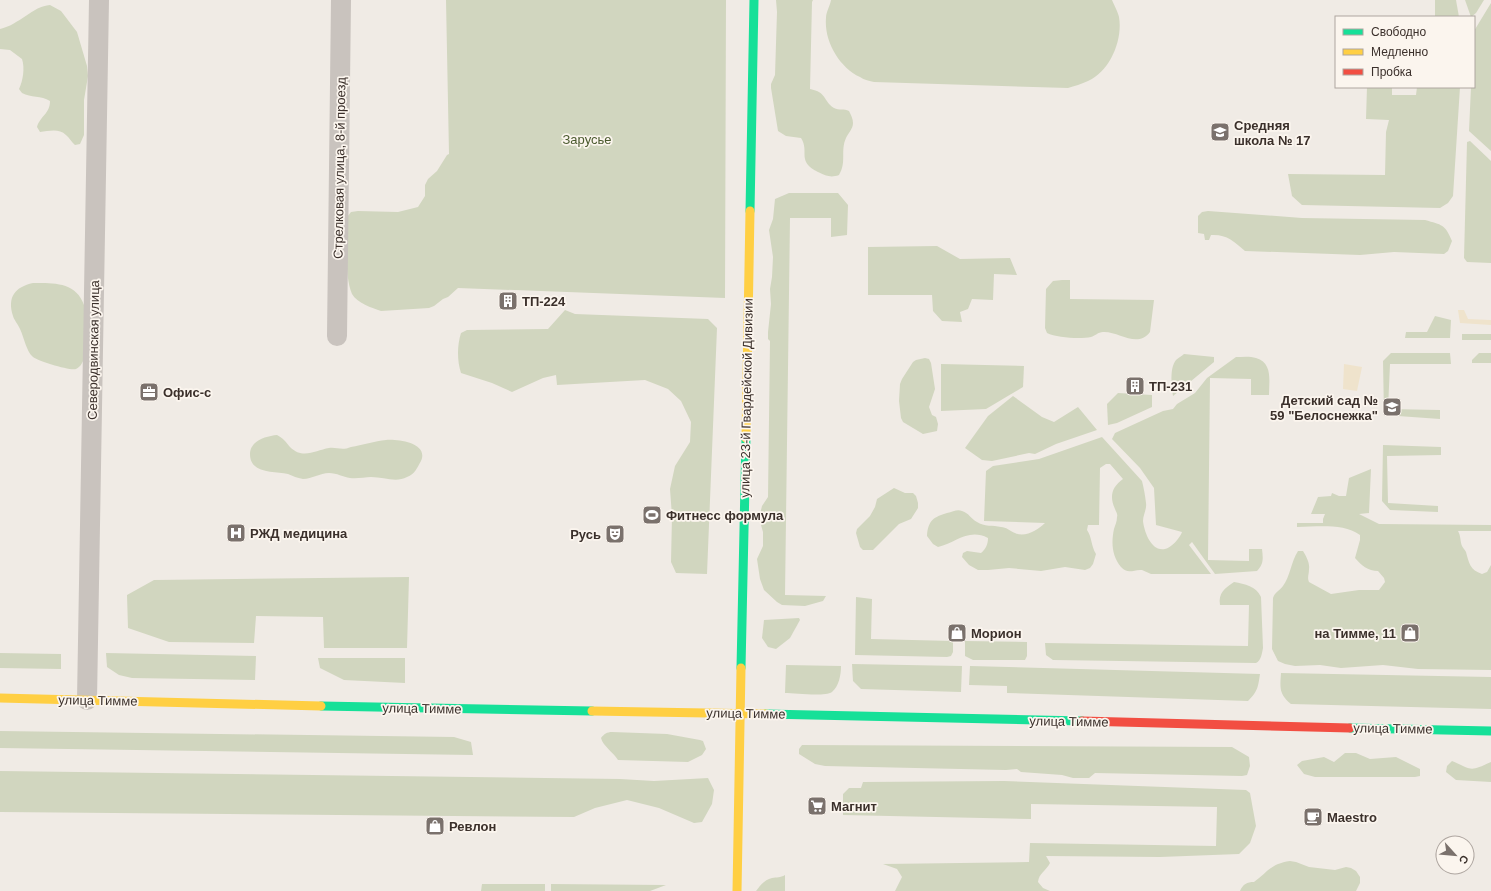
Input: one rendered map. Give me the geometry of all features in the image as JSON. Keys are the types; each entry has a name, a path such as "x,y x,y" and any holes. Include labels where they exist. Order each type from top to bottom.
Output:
{"main road":[{"name":"улица 23-й Гвардейской Дивизии","path":"737,891 754,0"},
{"name":"улица Тимме","path":"0,698 411,708 740,713 1491,731"}],"street":[{"name":"Северодвинская улица","path":"87,700 99,0"},
{"name":"Стрелковая улица, 8-й проезд","path":"338,336 341,0"}],"green space":[{"name":"Зарусье","path":"446,0 726,0 725,298 458,288 448,297 429,308 381,311 365,305 354,297 349,286 347,267 347,217 351,212 358,211 398,212 418,207 425,196 425,185 428,179 437,171 449,154"},
{"path":"776,0 813,0 810,89 822,94 834,108 849,111 853,122 844,143 843,166 839,175 828,176 811,168 805,160 801,138 786,136 778,131 771,88 775,75"},
{"path":"831,0 1112,0 1119,17 1120,26 1117,45 1109,62 1103,70 1088,81 1068,88 874,82 863,79 852,73 839,60 834,52 830,44 826,27 826,16"},
{"path":"1435,0 1456,0 1459,16 1435,16"},
{"path":"1465,0 1484,0 1476,13 1471,16"},
{"path":"1491,3 1491,151 1469,131 1471,88 1475,88 1475,29"},
{"path":"50,5 61,11 77,32 87,66 88,76 84,100 84,135 80,144 75,145 60,131 54,130 40,132 37,127 38,123 47,112 50,101 22,93 19,89 23,74 22,59 10,50 0,49 0,29 13,24 44,6"},
{"path":"1367,88 1392,88 1392,95 1416,95 1417,88 1460,88 1453,196 1448,203 1440,208 1302,205 1292,196 1288,174 1385,175 1386,132 1389,120 1366,119"},
{"path":"1470,141 1491,161 1491,263 1467,262 1464,258 1467,142"},
{"path":"789,193 838,193 848,205 847,235 831,237 831,218 790,218 785,595 826,596 823,601 805,606 782,605 764,590 760,579 757,559 763,546 763,532 759,518 762,506 768,497 770,341 768,339 768,332 773,257 769,230 773,219 775,199"},
{"path":"1208,211 1302,218 1425,220 1445,228 1452,241 1448,251 1444,254 1394,252 1360,255 1245,251 1233,241 1225,237 1211,235 1209,240 1205,240 1204,234 1198,233 1198,216 1202,212"},
{"path":"937,246 960,259 1010,258 1017,275 994,274 993,300 972,299 968,309 960,312 962,322 942,321 933,311 932,295 868,295 868,247"},
{"path":"1070,280 1070,299 1154,300 1150,332 1145,337 1139,339 1128,338 1109,332 1101,332 1091,337 1081,338 1069,338 1047,333 1045,328 1046,289 1053,281"},
{"path":"33,283 63,285 76,292 80,297 84,305 85,357 78,368 73,369 61,367 41,361 33,357 29,351 14,318 11,303 17,290"},
{"path":"565,310 575,314 708,319 717,328 707,574 676,573 671,562 672,516 670,489 675,466 690,442 691,422 681,401 668,389 645,380 557,385 556,375 543,378 512,392 492,383 461,373 458,353 461,333 467,330 548,329"},
{"path":"1435,316 1451,320 1450,338 1405,338 1406,332 1427,332"},
{"path":"1462,334 1491,334 1491,340 1462,340"},
{"path":"1391,353 1450,353 1451,364 1390,364 1388,409 1440,410 1440,419 1384,415 1383,361"},
{"path":"1479,353 1491,353 1491,363 1472,363 1472,360"},
{"path":"1184,354 1214,357 1214,362 1173,396 1172,368 1176,360"},
{"path":"1236,357 1254,357 1261,360 1265,364 1269,373 1269,395 1251,395 1251,379 1210,378 1208,560 1249,561 1249,549 1262,549 1262,563 1257,571 1215,574 1192,542 1189,545 1211,574 1151,574 1142,570 1126,571 1118,563 1113,549 1113,534 1117,515 1112,496 1116,485 1123,479 1110,464 1106,464 1100,468 1099,525 1088,525 1087,530 1096,554 1093,564 1090,568 1085,570 1065,567 1041,571 1009,568 978,570 969,565 962,557 963,553 967,551 981,553 988,542 988,538 981,535 968,535 938,547 933,544 927,536 932,520 942,514 958,510 966,513 980,524 998,526 1023,535 1035,531 1045,523 984,521 986,471 993,466 1039,459 1102,437 1142,481 1146,505 1143,521 1149,540 1160,549 1170,547 1182,532 1156,525 1154,488 1140,468 1112,439 1115,433 1163,411 1173,409 1177,404 1195,393 1207,378"},
{"path":"925,358 929,359 931,363 935,389 929,407 932,415 936,417 938,424 937,431 923,434 903,422 901,418 899,401 900,384 902,379 913,362"},
{"path":"941,364 1024,366 1023,387 986,409 941,411"},
{"path":"1118,393 1152,395 1152,407 1117,423 1108,425 1107,404"},
{"path":"1013,396 1042,417 1054,422 1078,407 1097,430 1056,444 1035,454 1029,453 992,461 982,460 965,448 988,416"},
{"path":"277,435 295,451 305,454 329,448 345,449 377,441 398,440 417,446 421,450 422,455 421,461 416,470 410,476 399,480 376,477 353,478 329,473 303,479 288,474 270,472 258,468 251,460 251,449 259,440"},
{"path":"1383,445 1441,447 1441,455 1387,456 1388,503 1438,506 1438,512 1390,510 1382,501"},
{"path":"1371,469 1369,513 1359,514 1379,524 1491,525 1491,531 1458,531 1462,546 1472,568 1482,574 1487,572 1491,565 1491,670 1418,669 1383,665 1341,668 1320,665 1295,666 1278,661 1272,649 1273,598 1282,588 1298,551 1303,551 1308,560 1309,582 1331,594 1359,590 1379,590 1385,582 1384,578 1378,571 1365,567 1355,558 1360,535 1353,531 1338,527 1297,527 1297,523 1323,523 1325,514 1311,514 1318,497 1331,496 1332,493 1339,496 1346,496 1349,478"},
{"path":"894,488 905,493 913,493 916,496 918,508 911,519 899,524 873,550 863,550 860,547 856,533 857,529 870,516 877,499"},
{"path":"409,577 407,648 324,648 323,617 256,616 254,643 169,642 128,628 127,595 154,580"},
{"path":"1234,582 1253,588 1261,597 1263,648 1260,659 1256,663 1053,660 1046,655 1045,643 1248,646 1249,605 1220,605 1221,594"},
{"path":"856,597 872,599 871,639 953,641 953,652 951,656 855,655"},
{"path":"799,618 800,620 790,638 776,649 768,647 762,638 764,620"},
{"path":"965,641 1027,642 1027,656 1025,660 973,660 965,656"},
{"path":"0,653 61,654 61,669 0,668"},
{"path":"106,653 256,656 255,680 132,678 119,675 107,667"},
{"path":"318,658 405,658 405,683 344,680 320,668"},
{"path":"852,664 962,666 961,692 861,689 853,681"},
{"path":"786,665 841,666 841,673 836,687 832,692 816,695 785,693"},
{"path":"970,666 1260,674 1257,689 1248,701 1007,693 1007,686 969,685"},
{"path":"1281,673 1491,677 1491,709 1291,704 1282,694 1280,683"},
{"path":"0,731 454,737 471,742 473,755 0,748"},
{"path":"612,732 667,734 703,741 706,749 702,755 688,762 618,760 604,744 601,738 603,735"},
{"path":"802,745 1232,747 1249,757 1250,766 1247,775 1242,776 1095,773 1089,778 1073,778 1062,775 1021,772 1017,769 825,766 815,764 799,754 799,749"},
{"path":"1345,753 1356,753 1370,759 1396,757 1420,769 1420,776 1315,777 1304,774 1297,765 1302,761 1324,757 1334,762"},
{"path":"1452,761 1471,769 1491,762 1491,782 1456,780 1446,772 1447,766"},
{"path":"0,771 620,779 654,781 708,778 714,790 712,804 702,822 694,823 659,808 627,800 595,808 574,817 0,812"},
{"path":"1004,781 1246,790 1250,793 1256,826 1250,843 1239,854 1160,857 1046,856 1050,863 1040,876 1038,882 1043,888 1050,891 895,891 902,877 897,869 883,864 1029,862 1030,843 1216,846 1217,807 1031,804 1031,819 843,815 843,794 849,788 861,788 863,782"},
{"path":"1290,861 1309,867 1335,870 1346,867 1351,868 1356,871 1360,877 1360,883 1356,891 1240,891 1246,884 1249,882 1254,882 1274,866"},
{"path":"785,875 785,891 756,891 762,883 767,880"},
{"path":"482,884 545,884 545,891 481,891"},
{"path":"551,884 666,885 650,891 551,891"}],"sand":[{"path":"1458,310 1464,310 1468,319 1491,320 1491,325 1460,323"},
{"path":"1344,364 1362,367 1357,391 1343,389"}],"traffic: fast":[{"path":"750,211 754,0"},
{"path":"741,668 746,438"},
{"path":"321,706 592,711"},
{"path":"766,714 1082,721"},
{"path":"1350,728 1491,731"}],"traffic: slow":[{"path":"746,438 750,211"},
{"path":"737,891 741,668"},
{"path":"0,698 321,706"},
{"path":"592,711 766,714"}],"traffic: jam":[{"path":"1082,721 1350,728"}],"place":[{"name":"Средняя школа № 17","path":"1220,132"},
{"name":"ТП-224","path":"508,301"},
{"name":"ТП-231","path":"1135,386"},
{"name":"Офис-с","path":"149,392"},
{"name":"Детский сад № 59 \"Белоснежка\"","path":"1392,407"},
{"name":"Фитнесс формула","path":"652,515"},
{"name":"РЖД медицина","path":"236,533"},
{"name":"Русь","path":"615,534"},
{"name":"Морион","path":"957,633"},
{"name":"на Тимме, 11","path":"1410,633"},
{"name":"Магнит","path":"817,806"},
{"name":"Maestro","path":"1313,817"},
{"name":"Ревлон","path":"435,826"}]}
